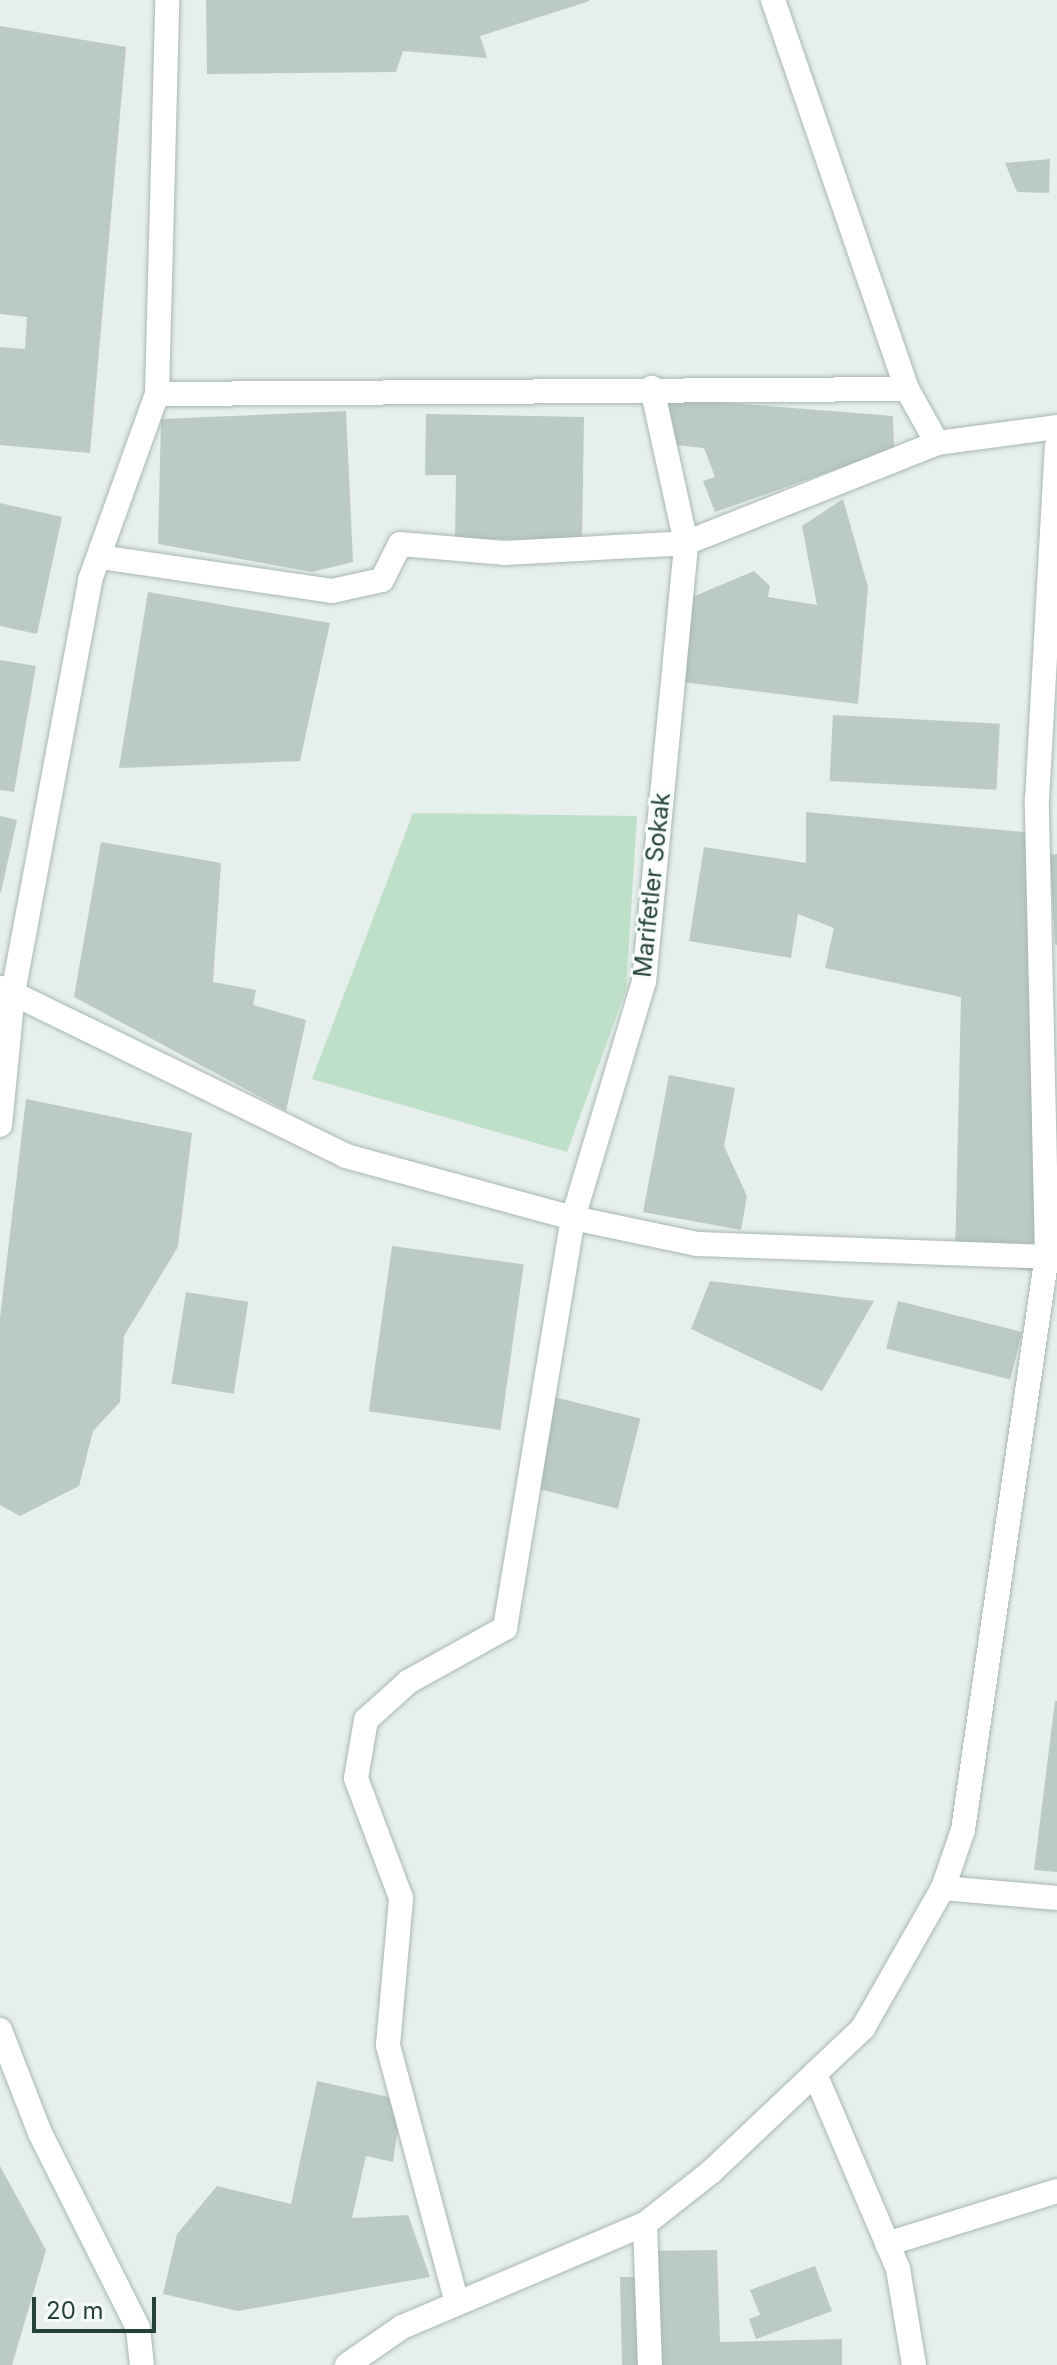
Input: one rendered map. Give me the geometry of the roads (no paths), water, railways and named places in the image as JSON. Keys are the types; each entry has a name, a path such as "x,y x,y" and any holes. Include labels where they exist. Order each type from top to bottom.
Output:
{"street":[{"path":"0,1125 7,990 100,557 157,394 167,0"},
{"path":"773,0 907,389 937,443"},
{"path":"157,394 652,388 907,389"},
{"name":"Marifetler Sokak","path":"457,2303 388,2045 401,1898 356,1778 366,1720 408,1682 505,1628 573,1218 644,982 686,543 652,388"},
{"path":"100,557 332,591 382,580 400,544 504,553 686,543 937,443 1057,427"},
{"path":"347,2365 402,2327 645,2224 863,2028 943,1888 963,1830 1052,1256 1037,800 1057,447"},
{"path":"7,990 346,1156 573,1218 697,1244 1052,1256"},
{"path":"943,1888 1057,1898"},
{"path":"0,2030 40,2133 138,2328 142,2365"},
{"path":"815,2074 887,2244 914,2365"},
{"path":"887,2244 1057,2191"},
{"path":"645,2224 650,2365"}]}
